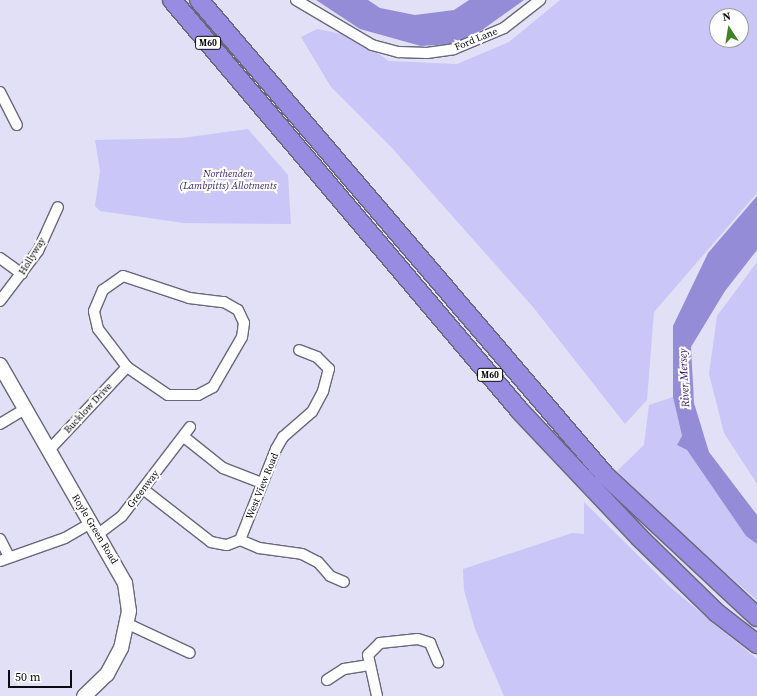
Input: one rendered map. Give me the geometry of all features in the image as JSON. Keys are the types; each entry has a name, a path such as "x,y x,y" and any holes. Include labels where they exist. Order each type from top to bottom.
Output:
{"highway":[{"name":"M60","path":"172,0 244,86 577,473 711,607 757,644"},
{"name":"M60","path":"199,0 259,73 606,476 757,617"}],"main road":[{"name":"Royle Green Road","path":"0,365 27,408 93,529 125,583 128,624 121,648 107,674 84,696"}],"street":[{"name":"Ford Lane","path":"296,0 372,45 398,52 427,53 454,49 504,28 540,0"},
{"path":"0,92 17,124"},
{"name":"Hollyway","path":"0,301 38,251 58,207"},
{"path":"0,258 22,274"},
{"path":"130,276 168,292 224,302 233,305 242,317 245,330 232,357 218,381 202,393 185,397 168,395 127,367 94,319 103,290 117,278 130,276"},
{"name":"West View Road","path":"240,540 262,483 283,437 312,412 323,391 329,369 317,357 299,350"},
{"name":"Bucklow Drive","path":"49,450 127,367"},
{"path":"0,424 27,408"},
{"name":"Greenway","path":"4,559 93,529 122,516 190,427"},
{"path":"184,436 223,468 262,483"},
{"path":"143,489 211,542 227,545 240,540 259,548 302,554 318,562 330,576 344,582"},
{"path":"0,539 4,559"},
{"path":"128,624 190,653"},
{"path":"377,696 368,665 368,655 380,643 418,639 430,643 438,662"},
{"path":"327,680 344,669 368,665"}],"green space":[{"path":"560,0 757,0 757,193 654,312 647,400 625,424 533,307 392,148 331,87 301,37 317,29 352,36 389,61 457,64 509,42"},
{"name":"Northenden (Lambpitts) Allotments","path":"248,129 288,175 291,224 184,223 100,211 95,206 100,171 95,140 182,138"},
{"path":"757,262 757,484 724,433 709,374 717,316"},
{"path":"673,397 682,437 677,445 687,450 746,536 757,544 757,600 669,524 617,471 644,445 649,405"},
{"path":"584,502 670,587 757,659 757,696 504,696 475,629 464,590 463,569 572,533 584,534"}],"water":[{"path":"316,0 368,0 380,8 415,15 454,10 469,0 524,0 482,30 452,44 421,46 360,29"},
{"name":"River Mersey","path":"757,196 757,250 725,291 691,347 694,403 709,452 757,515 757,544 746,536 687,450 677,445 682,436 673,397 673,326 708,253"}]}
